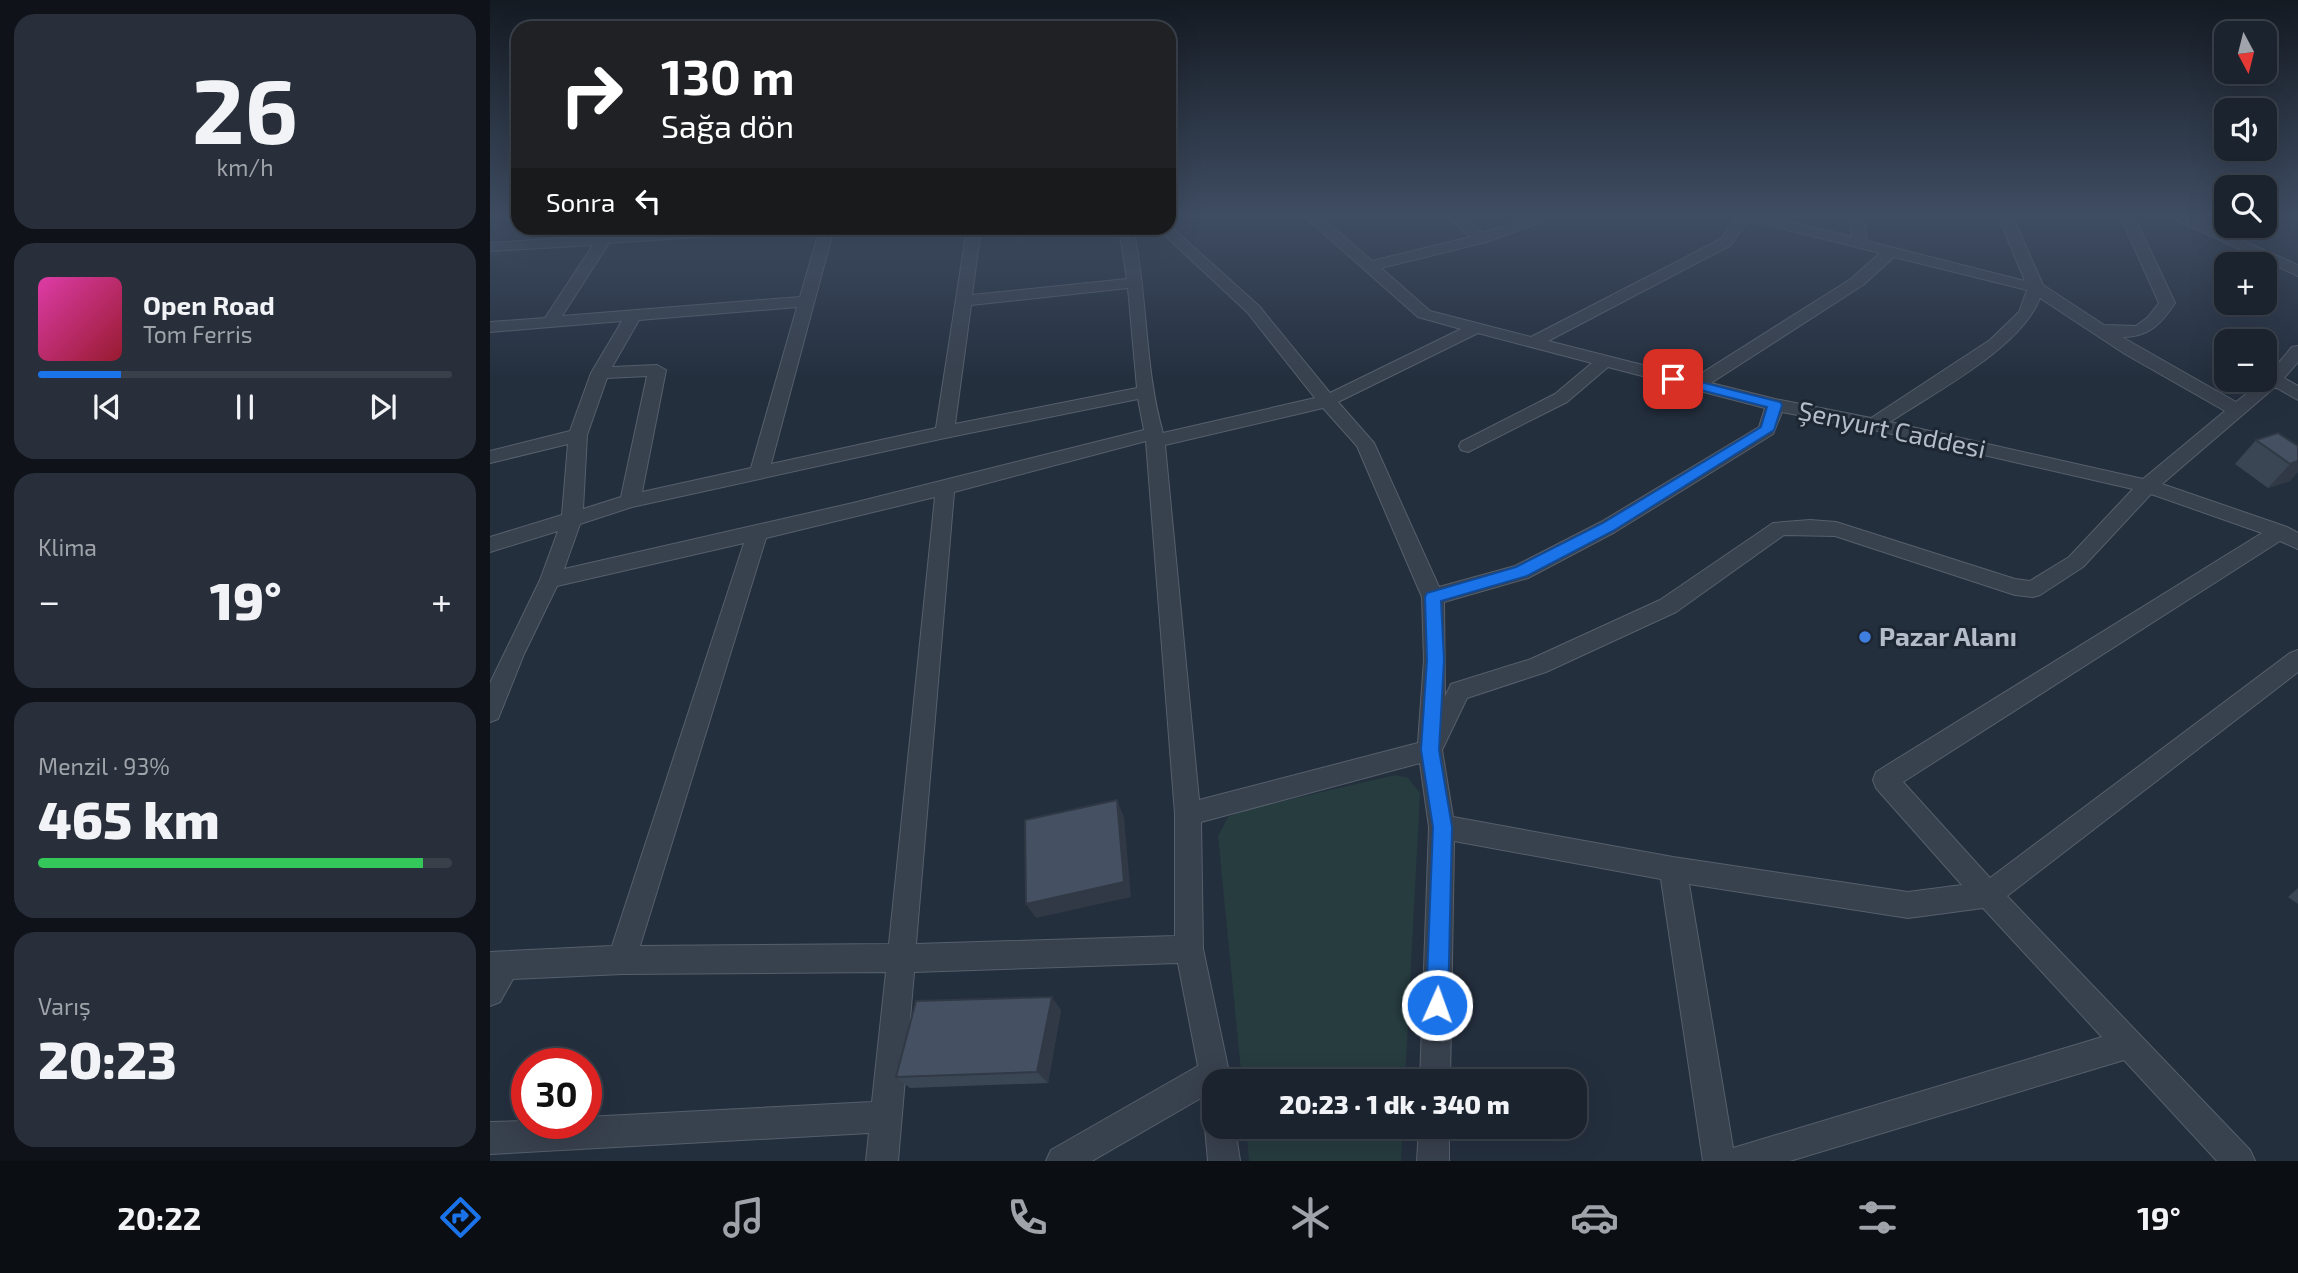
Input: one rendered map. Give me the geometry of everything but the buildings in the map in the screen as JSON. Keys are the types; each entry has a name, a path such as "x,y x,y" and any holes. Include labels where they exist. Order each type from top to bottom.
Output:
{"street":[{"path":"551,321 584,270"},
{"path":"759,473 815,270"},
{"path":"945,432 968,270"},
{"path":"1133,270 1146,392 1154,437 1188,814 1189,949 1213,1069"},
{"path":"1210,270 1253,309 1327,401 1365,443 1433,597 1435,660 1430,750 1442,827 1435,1069"},
{"name":"Şenyurt Caddesi","path":"1372,270 1424,314 1775,405 1874,424 2147,486 2289,537"},
{"path":"1531,342 1671,270"},
{"path":"1696,384 1857,282 1870,270"},
{"path":"1964,270 2036,288 2103,329 2131,350 2237,410"},
{"path":"1874,424 1996,344 2026,314 2036,288 2028,270"},
{"path":"2103,329 2127,333 2144,331 2155,322 2167,303 2152,270"},
{"path":"963,302 1135,283"},
{"path":"490,327 806,301"},
{"path":"490,712 513,654 550,580 572,519 578,435 600,373 635,313"},
{"path":"550,580 757,535 1154,437 1327,401 1475,328"},
{"path":"2277,376 2298,351"},
{"path":"1468,446 1553,403 1576,388 1605,362"},
{"path":"600,373 657,370 630,501"},
{"path":"2277,381 2298,394"},
{"path":"490,545 630,501 945,432 1146,392"},
{"path":"1188,814 1430,750 1459,691 1538,666 1668,606 1780,528 1836,529 2015,587 2033,589 2076,562 2147,486 2258,392"},
{"path":"1433,597 1521,572 1608,527 1767,430 1775,405"},
{"path":"490,457 578,435"},
{"path":"881,1161 945,489"},
{"path":"622,960 757,535"},
{"path":"2239,1161 1988,895 1885,780 2289,537"},
{"path":"490,662 513,654"},
{"path":"1442,827 1673,869 1908,905 1988,895 2298,659"},
{"path":"1673,869 1719,1161"},
{"path":"490,992 498,965 622,960 901,958 1189,949"},
{"path":"1738,1161 2128,1044"},
{"path":"1062,1161 1202,1084"},
{"path":"490,1138 886,1117"},
{"path":"1221,1139 1224,1161"},
{"path":"1433,1161 1434,1139"}],"green space":[{"path":"1395,775 1408,778 1420,793 1406,1069 1241,1069 1218,836 1228,817 1249,809"},
{"path":"1247,1139 1402,1139 1401,1161 1249,1161"}],"place":[{"name":"Pazar Alanı","path":"1865,637"}],"route":[{"path":"1437,1005 1442,827 1430,750 1435,660 1433,597 1521,572 1608,527 1767,430 1775,405 1673,379"}]}
